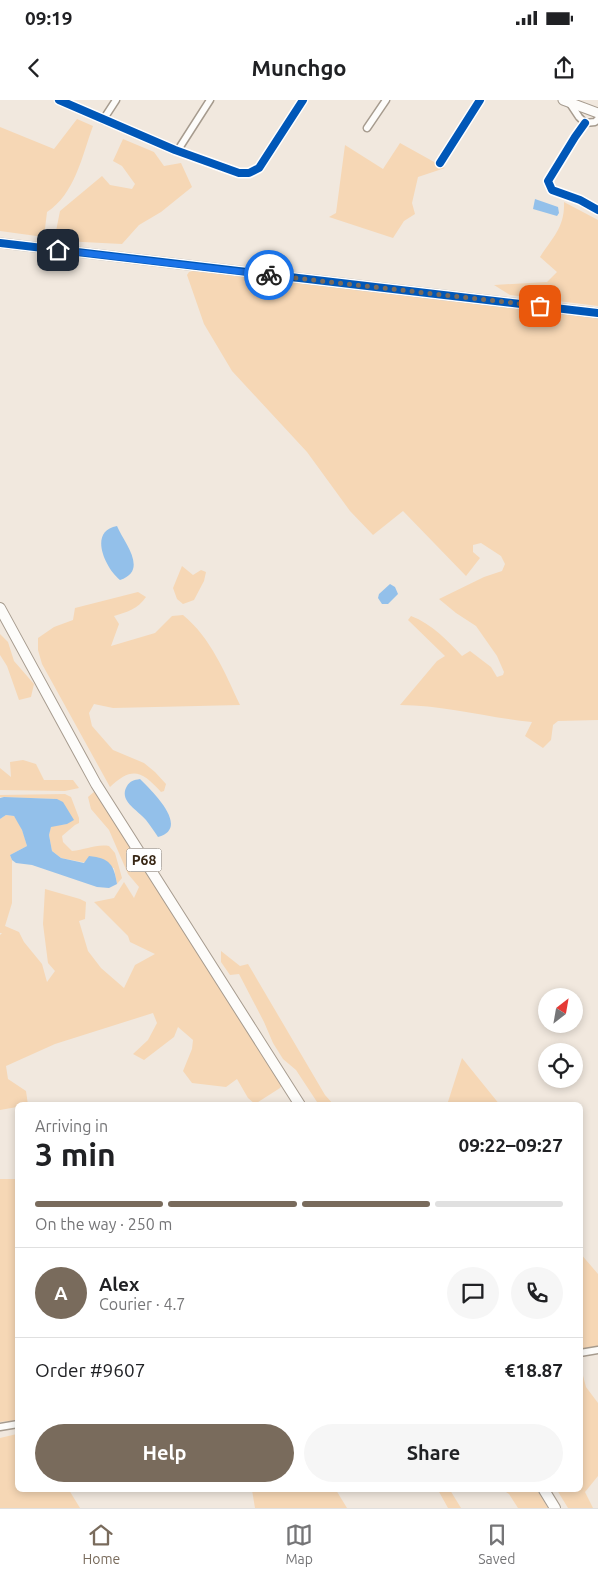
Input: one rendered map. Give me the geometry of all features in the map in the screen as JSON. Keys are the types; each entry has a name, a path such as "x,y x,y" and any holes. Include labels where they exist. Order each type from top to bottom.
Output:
{"main road":[{"path":"567,102 598,113"},
{"path":"0,244 598,313"},
{"name":"P68","path":"0,608 96,784 298,1102"},
{"path":"545,1492 555,1508"}],"street":[{"path":"59,100 103,120 239,173 249,173 259,168 303,100"},
{"path":"103,120 116,100"},
{"path":"178,150 210,100"},
{"path":"367,128 386,100"},
{"path":"440,163 480,100"},
{"path":"567,102 586,124"},
{"path":"598,119 595,122 586,124 548,181 552,190 580,200 598,210"},
{"path":"583,1352 598,1350"},
{"path":"0,1426 15,1424"}],"shaded area":[{"path":"77,119 93,126 71,185 57,204 47,212 44,237 0,231 0,127 54,149"},
{"path":"123,139 154,152 164,166 181,163 192,187 161,212 139,225 122,244 63,241 55,236 60,211 102,176 110,185 132,189 135,184 122,166 113,161"},
{"path":"400,143 445,168 418,177 412,203 415,214 404,221 393,238 329,217 336,213 345,145 383,169"},
{"path":"564,202 598,220 598,306 510,295 494,285 547,282 557,272 540,257 560,225 564,211"},
{"path":"195,270 598,317 598,720 558,721 553,725 551,740 543,748 525,736 532,722 450,709 400,705 437,661 445,656 408,620 411,616 419,619 445,638 462,656 470,651 491,667 497,677 503,675 504,672 497,656 476,626 439,599 484,577 502,571 505,564 501,556 481,543 473,545 473,552 480,558 466,576 403,511 373,535 350,511 307,452 232,371 204,324 187,275"},
{"path":"182,566 193,575 201,570 206,572 204,581 194,600 183,604 177,599 173,588"},
{"path":"138,592 146,597 143,601 132,610 114,616 119,624 111,646 155,633 172,616 183,615 202,634 209,645 240,705 113,708 94,704 89,713 92,726 113,750 144,763 155,772 166,784 164,791 161,792 148,779 137,774 125,776 110,787 42,664 38,650 38,638 54,627 73,620 75,608"},
{"path":"0,634 8,642 14,661 34,684 31,697 19,700 7,666 0,655"},
{"path":"23,760 36,764 44,780 73,780 79,788 65,791 0,790 0,768 11,777 10,762"},
{"path":"95,791 99,793 133,853 144,865 283,1082 280,1088 258,1102 253,1102 248,1098 237,1079 226,1087 192,1083 183,1071 192,1049 193,1040 178,1027 174,1037 144,1060 133,1054 148,1040 157,1023 153,1013 55,1044 6,1066 8,1079 26,1091 28,1102 15,1102 15,1107 0,1110 0,935 2,933 0,933 0,819 6,815 14,816 20,826 27,846 10,855 12,860 12,903 5,926 19,932 24,942 42,964 47,982 55,971 48,963 43,924 45,889 86,902 85,919 79,921 88,951 101,968 124,988 135,965 155,954 130,942 128,936 94,902 114,898 124,882 134,898 139,887 128,874 109,830 91,809 88,797"},
{"path":"65,794 71,797 79,823 62,836 63,842 72,851 109,846 115,853 122,878 117,884 114,868 61,858 52,851 49,835 51,826 67,824 57,799 0,797 0,795"},
{"path":"221,951 240,966 248,964 325,1095 331,1102 317,1102 296,1070 283,1059 273,1043 239,974 230,975 221,962"},
{"path":"462,1058 498,1102 448,1102"},
{"path":"0,1179 15,1179 15,1420 0,1422"},
{"path":"583,1256 598,1274 598,1348 583,1350"},
{"path":"583,1376 586,1387 598,1403 598,1476 585,1492 593,1508 568,1508 558,1492 583,1492"},
{"path":"15,1434 15,1492 70,1492 80,1508 0,1508 0,1438"},
{"path":"252,1492 337,1492 347,1508 255,1508"},
{"path":"439,1492 451,1492 461,1508 448,1508"},
{"path":"506,1492 538,1492 548,1508 518,1508"}],"water":[{"path":"535,199 558,207 559,213 557,216 533,209"},
{"path":"117,526 129,548 134,563 133,570 128,576 120,580 105,559 101,542 103,535 108,529"},
{"path":"390,584 395,587 398,594 388,604 382,604 378,598 379,594"},
{"path":"140,779 160,800 170,818 171,826 167,832 158,837 146,820 130,805 125,796 128,784"},
{"path":"0,798 57,799 63,802 74,820 67,824 51,827 49,835 52,851 61,858 84,863 89,856 106,861 112,867 117,884 109,888 97,887 32,865 16,863 12,860 10,855 27,846 22,830 14,816 6,815 0,819"}],"cycle path":[{"path":"59,100 175,150 239,173 249,173 259,168 303,100"},
{"path":"440,163 480,100"},
{"path":"585,123 548,181 552,190 580,200 598,210"},
{"path":"0,243 598,313"}],"way so far":[{"path":"269,275 540,306"}],"route":[{"path":"58,250 269,275"}]}
